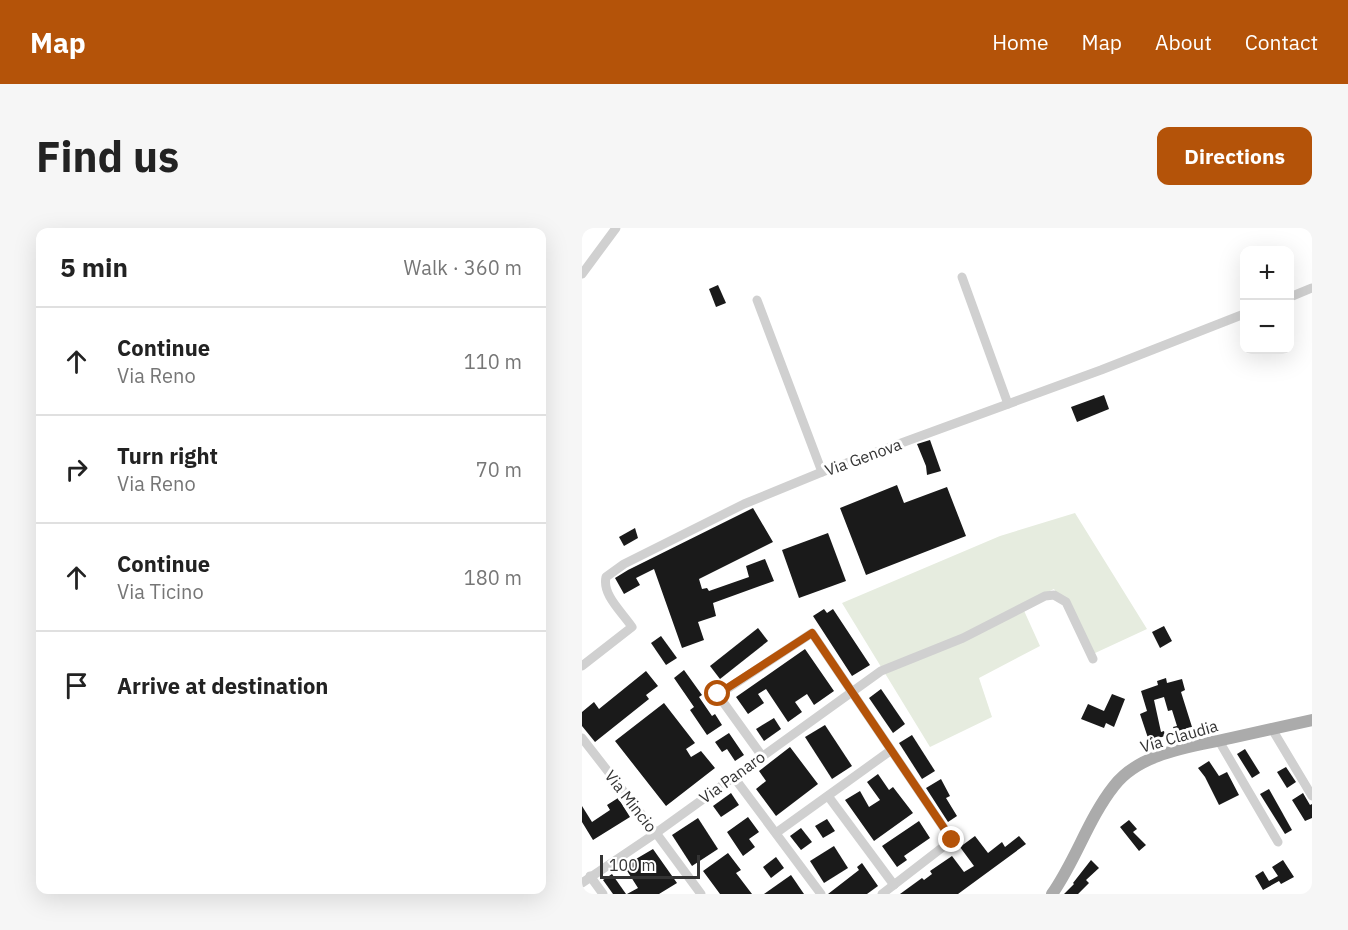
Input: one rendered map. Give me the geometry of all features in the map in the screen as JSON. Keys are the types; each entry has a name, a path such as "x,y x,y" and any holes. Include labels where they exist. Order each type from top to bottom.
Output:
{"main road":[{"name":"Via Claudia","path":"1052,894 1115,785 1138,765 1163,755 1312,720"}],"street":[{"path":"582,274 616,228"},
{"path":"962,277 1008,404"},
{"path":"1294,295 1312,288"},
{"path":"756,300 822,472"},
{"name":"Via Genova","path":"582,666 632,627 607,593 604,585 606,577 624,564 744,504 822,472 1240,316"},
{"name":"Via Panaro","path":"586,880 881,671 963,638 1045,597 1054,595 1066,602 1093,659"},
{"path":"762,756 718,694 812,633 952,840 882,894"},
{"path":"1272,729 1312,796"},
{"name":"Via Mincio","path":"582,738 656,832 701,894"},
{"path":"1219,741 1278,842"},
{"path":"776,833 890,751"},
{"path":"733,776 821,894"},
{"path":"828,796 894,885"},
{"path":"586,880 603,894"}],"shaded area":[{"path":"1075,513 1147,629 1093,654 1054,589 1021,604 1040,646 979,678 992,717 930,747 842,603 1000,536"}],"building":[{"path":"718,285 726,303 716,307 709,289"},
{"path":"1104,395 1109,409 1077,422 1071,407"},
{"path":"930,440 941,471 927,475 926,466 917,444"},
{"path":"897,485 904,503 947,487 966,536 866,575 840,508"},
{"path":"753,508 773,542 699,579 702,589 707,588 709,591 749,577 746,566 765,559 774,581 713,603 716,616 698,622 704,640 682,648 654,569 636,578 640,585 624,594 615,578"},
{"path":"635,528 638,538 624,546 619,537"},
{"path":"828,533 846,581 799,598 782,550"},
{"path":"824,609 827,613 833,609 870,665 852,676 813,616"},
{"path":"1164,626 1172,641 1160,648 1152,632"},
{"path":"758,628 768,641 720,679 710,666"},
{"path":"661,636 677,658 666,665 651,643"},
{"path":"805,649 834,691 814,705 807,694 795,702 802,712 788,722 766,689 758,694 764,703 748,714 736,697"},
{"path":"684,670 702,695 699,697 712,716 715,714 722,725 707,735 690,710 694,707 674,678"},
{"path":"646,671 658,686 646,695 649,699 595,742 582,726 582,712 594,702 599,709"},
{"path":"1166,678 1167,683 1182,679 1185,690 1181,692 1192,727 1175,732 1173,727 1177,726 1172,710 1168,711 1164,697 1154,700 1161,732 1164,731 1165,736 1149,741 1140,714 1147,711 1141,691 1158,685 1157,681"},
{"path":"881,689 905,724 893,733 869,698"},
{"path":"1112,694 1125,699 1114,727 1106,723 1104,728 1081,719 1088,704 1104,711"},
{"path":"664,703 695,743 686,749 691,757 701,751 715,768 666,806 615,741"},
{"path":"774,718 781,729 764,741 756,729"},
{"path":"825,725 852,766 832,779 805,737"},
{"path":"729,733 744,755 735,761 727,749 722,752 715,742"},
{"path":"912,735 935,771 922,779 899,743"},
{"path":"790,747 818,784 776,816 756,789 766,781 759,771"},
{"path":"1245,749 1260,773 1252,778 1237,754"},
{"path":"1209,761 1219,776 1227,772 1239,795 1219,805 1198,768"},
{"path":"1286,767 1296,782 1287,788 1277,772"},
{"path":"878,774 889,790 893,787 913,813 874,841 845,800 860,791 869,807 880,800 867,782"},
{"path":"941,779 950,796 946,798 957,816 948,822 926,788"},
{"path":"1269,789 1292,830 1285,834 1260,794"},
{"path":"731,793 739,805 721,817 713,806"},
{"path":"1303,793 1310,805 1312,804 1312,818 1305,821 1292,800"},
{"path":"618,798 630,817 593,840 582,822 582,806 592,822 610,810 607,805"},
{"path":"748,817 759,832 749,839 755,847 743,856 727,832"},
{"path":"698,818 718,849 692,866 672,835"},
{"path":"827,819 835,831 823,838 815,826"},
{"path":"1129,820 1137,829 1133,832 1146,845 1139,851 1120,827"},
{"path":"919,821 930,838 904,856 907,860 897,867 882,846"},
{"path":"801,828 812,842 801,850 790,836"},
{"path":"975,836 988,853 1002,842 1005,847 1019,836 1026,844 958,894 900,894 922,878 924,880 932,874 930,871 952,856 964,872 974,866 960,847"},
{"path":"834,846 848,868 824,883 810,861"},
{"path":"653,849 677,883 659,894 627,894 638,888 624,866"},
{"path":"728,853 741,870 736,873 752,894 720,894 703,871"},
{"path":"776,857 784,868 771,878 763,867"},
{"path":"1091,860 1099,868 1086,880 1089,883 1078,894 1064,894 1074,884"},
{"path":"1283,860 1294,877 1281,884 1279,881 1263,890 1255,876 1263,871 1269,881 1278,876 1272,867"},
{"path":"862,863 878,886 867,894 828,894 859,870 857,867"},
{"path":"612,874 626,894 613,894 603,880"},
{"path":"791,875 804,894 764,894"}],"route":[{"path":"718,694 812,633 952,840"}]}
